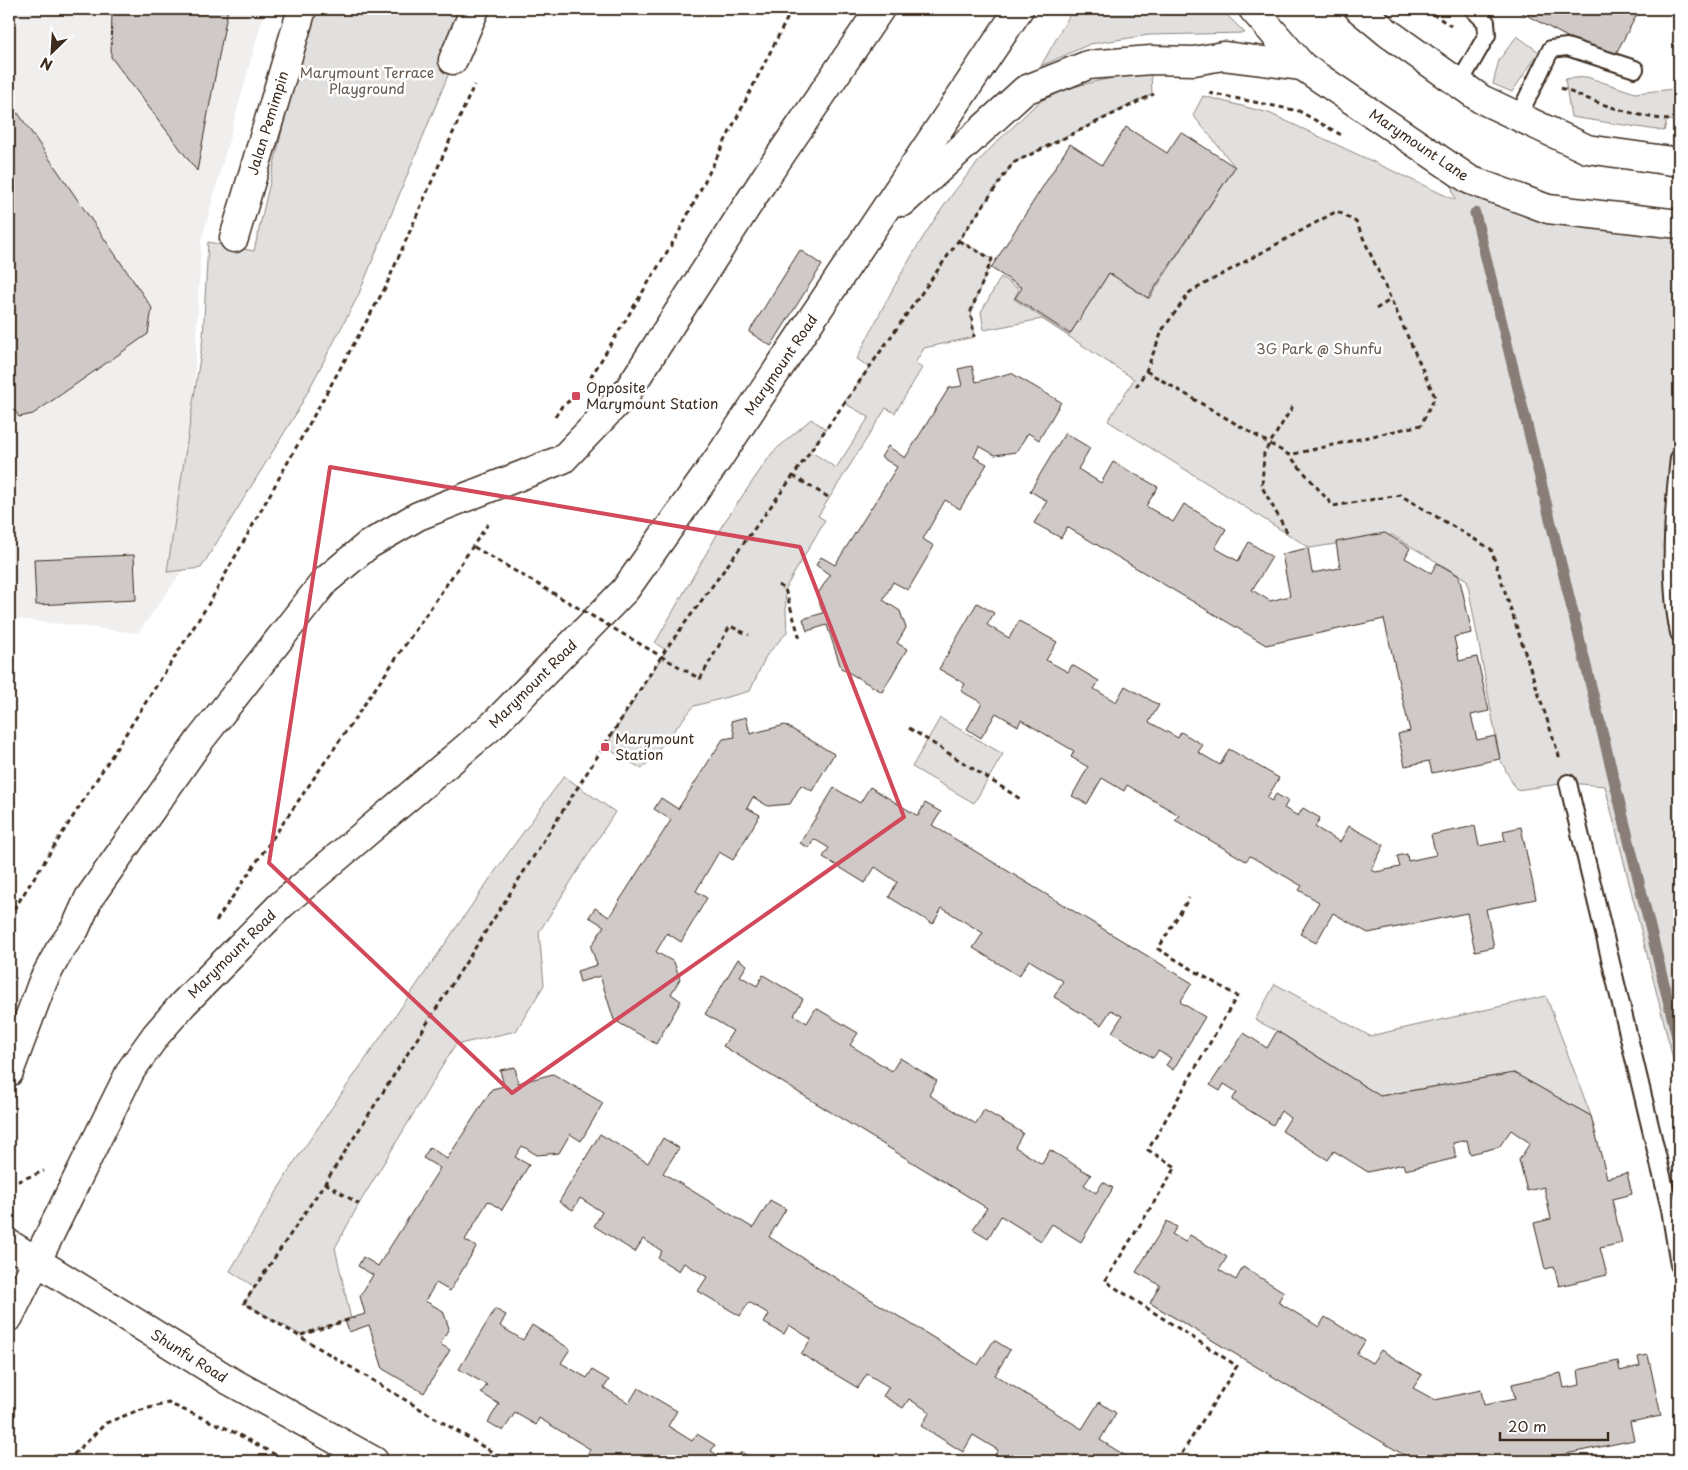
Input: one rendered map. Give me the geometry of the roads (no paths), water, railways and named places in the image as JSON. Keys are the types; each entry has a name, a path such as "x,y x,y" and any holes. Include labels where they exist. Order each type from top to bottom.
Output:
{"main road":[{"name":"Jalan Pemimpin","path":"234,238 302,9"},
{"path":"453,60 475,9"},
{"path":"9,1072 43,981 59,951 75,930 90,898 200,740 325,581 368,545 418,516 564,459 628,392 767,175 880,9"},
{"name":"Marymount Road","path":"9,1317 35,1260 131,1070 156,1035 183,1004 281,905 493,725 625,590 718,459 1019,9"},
{"name":"Marymount Lane","path":"1253,9 1302,66 1470,180 1548,209 1679,224"},
{"path":"1359,9 1388,33 1481,99 1587,150 1679,162"},
{"path":"870,232 1025,90 1088,65 1151,60 1194,61 1223,56 1302,66"},
{"name":"Shunfu Road","path":"9,1244 230,1381 374,1461"}],"lane":[{"path":"1459,84 1487,35 1486,22 1473,9"},
{"path":"1518,117 1551,49 1567,47 1635,69"},
{"path":"1679,458 1674,501 1674,610 1679,633"},
{"path":"1568,783 1670,1209 1679,1265"}],"waterway":[{"path":"1475,213 1679,1045"}],"place":[{"name":"Opposite Marymount Station","path":"576,396"},
{"name":"Marymount Station","path":"605,747"}],"park label":[{"name":"Marymount Terrace Playground","path":"367,82"},
{"name":"3G Park @ Shunfu","path":"1319,349"}]}
